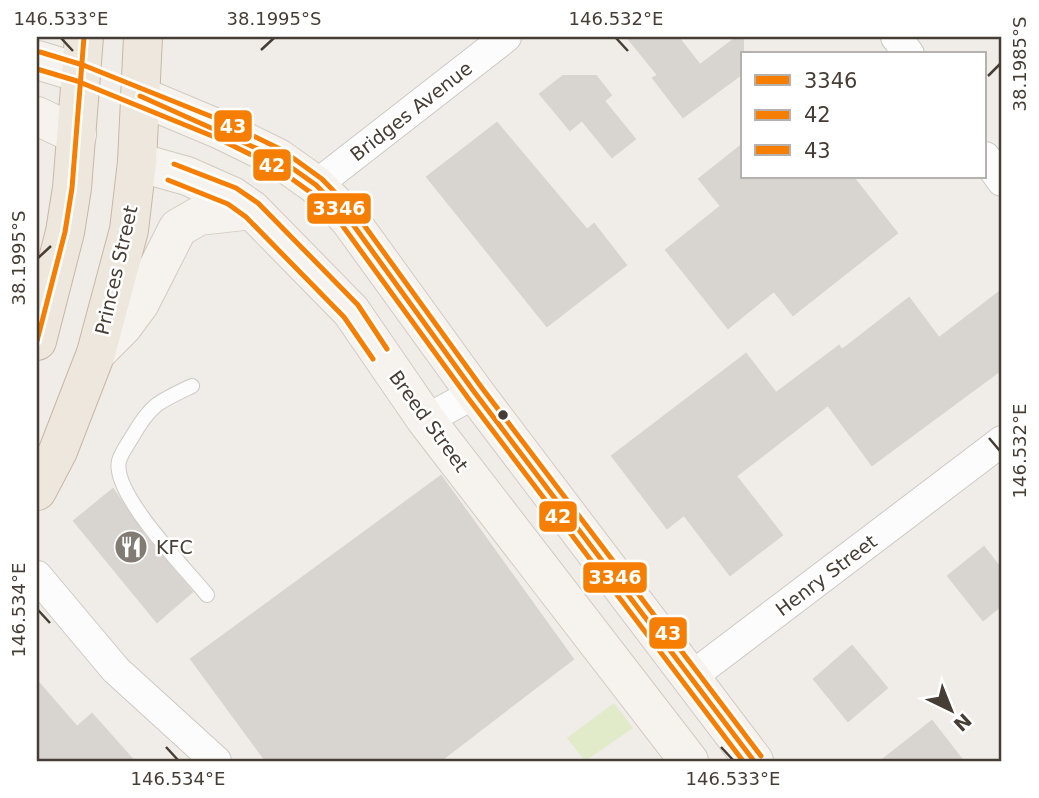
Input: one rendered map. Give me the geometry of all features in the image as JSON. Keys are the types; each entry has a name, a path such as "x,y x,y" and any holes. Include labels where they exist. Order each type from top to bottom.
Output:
{"highway":[{"name":"Princes Street","path":"37,491 58,451 96,353 129,230 137,162 142,37"},
{"path":"82,55 140,96"},
{"path":"37,329 65,232 77,135 82,55"},
{"name":"Breed Street","path":"77,135 137,162"}],"main road":[{"path":"37,60 82,55"},
{"path":"140,96 221,130 278,158 316,185 349,219 475,393 754,761"},
{"name":"Breed Street","path":"37,116 77,135"},
{"name":"Breed Street","path":"137,162 187,176 232,196 252,211 351,311 426,420 689,761"},
{"path":"96,353 123,326 139,303 178,228 199,216 252,211"},
{"name":"Henry Street","path":"649,708 691,677"}],"street":[{"name":"Bridges Avenue","path":"316,185 506,37"},
{"path":"896,37 907,52"},
{"path":"986,158 1002,181"},
{"path":"426,420 475,393"},
{"name":"Henry Street","path":"691,677 1002,440"},
{"path":"37,576 116,670 216,761"}],"lane":[{"path":"192,386 158,401 145,416 119,461 119,474 132,502 207,595"}],"green space":[{"path":"614,703 633,728 585,761 567,738"}],"building":[{"path":"627,37 678,37 700,65 737,37 743,37 741,74 683,117 653,78 658,75"},
{"path":"563,76 596,76 611,95 604,101 635,139 612,157 582,120 570,130 540,94"},
{"path":"497,123 587,230 594,224 626,265 547,326 427,177"},
{"path":"741,146 741,178 854,178 897,233 793,315 774,291 728,328 666,250 721,206 699,179"},
{"path":"1002,290 1002,369 872,465 828,405 736,476 782,535 730,575 684,515 667,528 612,456 746,354 776,393 839,346 842,350 909,298 939,338"},
{"path":"441,476 573,659 440,761 266,761 191,659"},
{"path":"113,489 145,536 192,592 157,622 74,521"},
{"path":"984,547 1002,570 1002,605 983,620 948,576"},
{"path":"852,646 887,688 848,721 814,679"},
{"path":"37,681 77,727 92,714 134,761 37,761"},
{"path":"932,721 963,761 881,761"}],"transit line":[{"name":"3346","path":"37,341 65,232 72,188 84,37"},
{"name":"43","path":"40,52 83,65 225,122 282,150 322,179 356,214 482,388 761,756"},
{"name":"42","path":"37,69 77,81 217,138 274,166 310,192 342,225 468,398 743,761"},
{"name":"3346","path":"140,96 278,158 316,185 349,219 475,393 754,761"},
{"name":"43","path":"174,164 236,188 258,203 358,305 387,349"},
{"name":"42","path":"168,180 228,204 246,217 344,317 373,359"}],"place":[{"name":"KFC","path":"131,547"}]}
